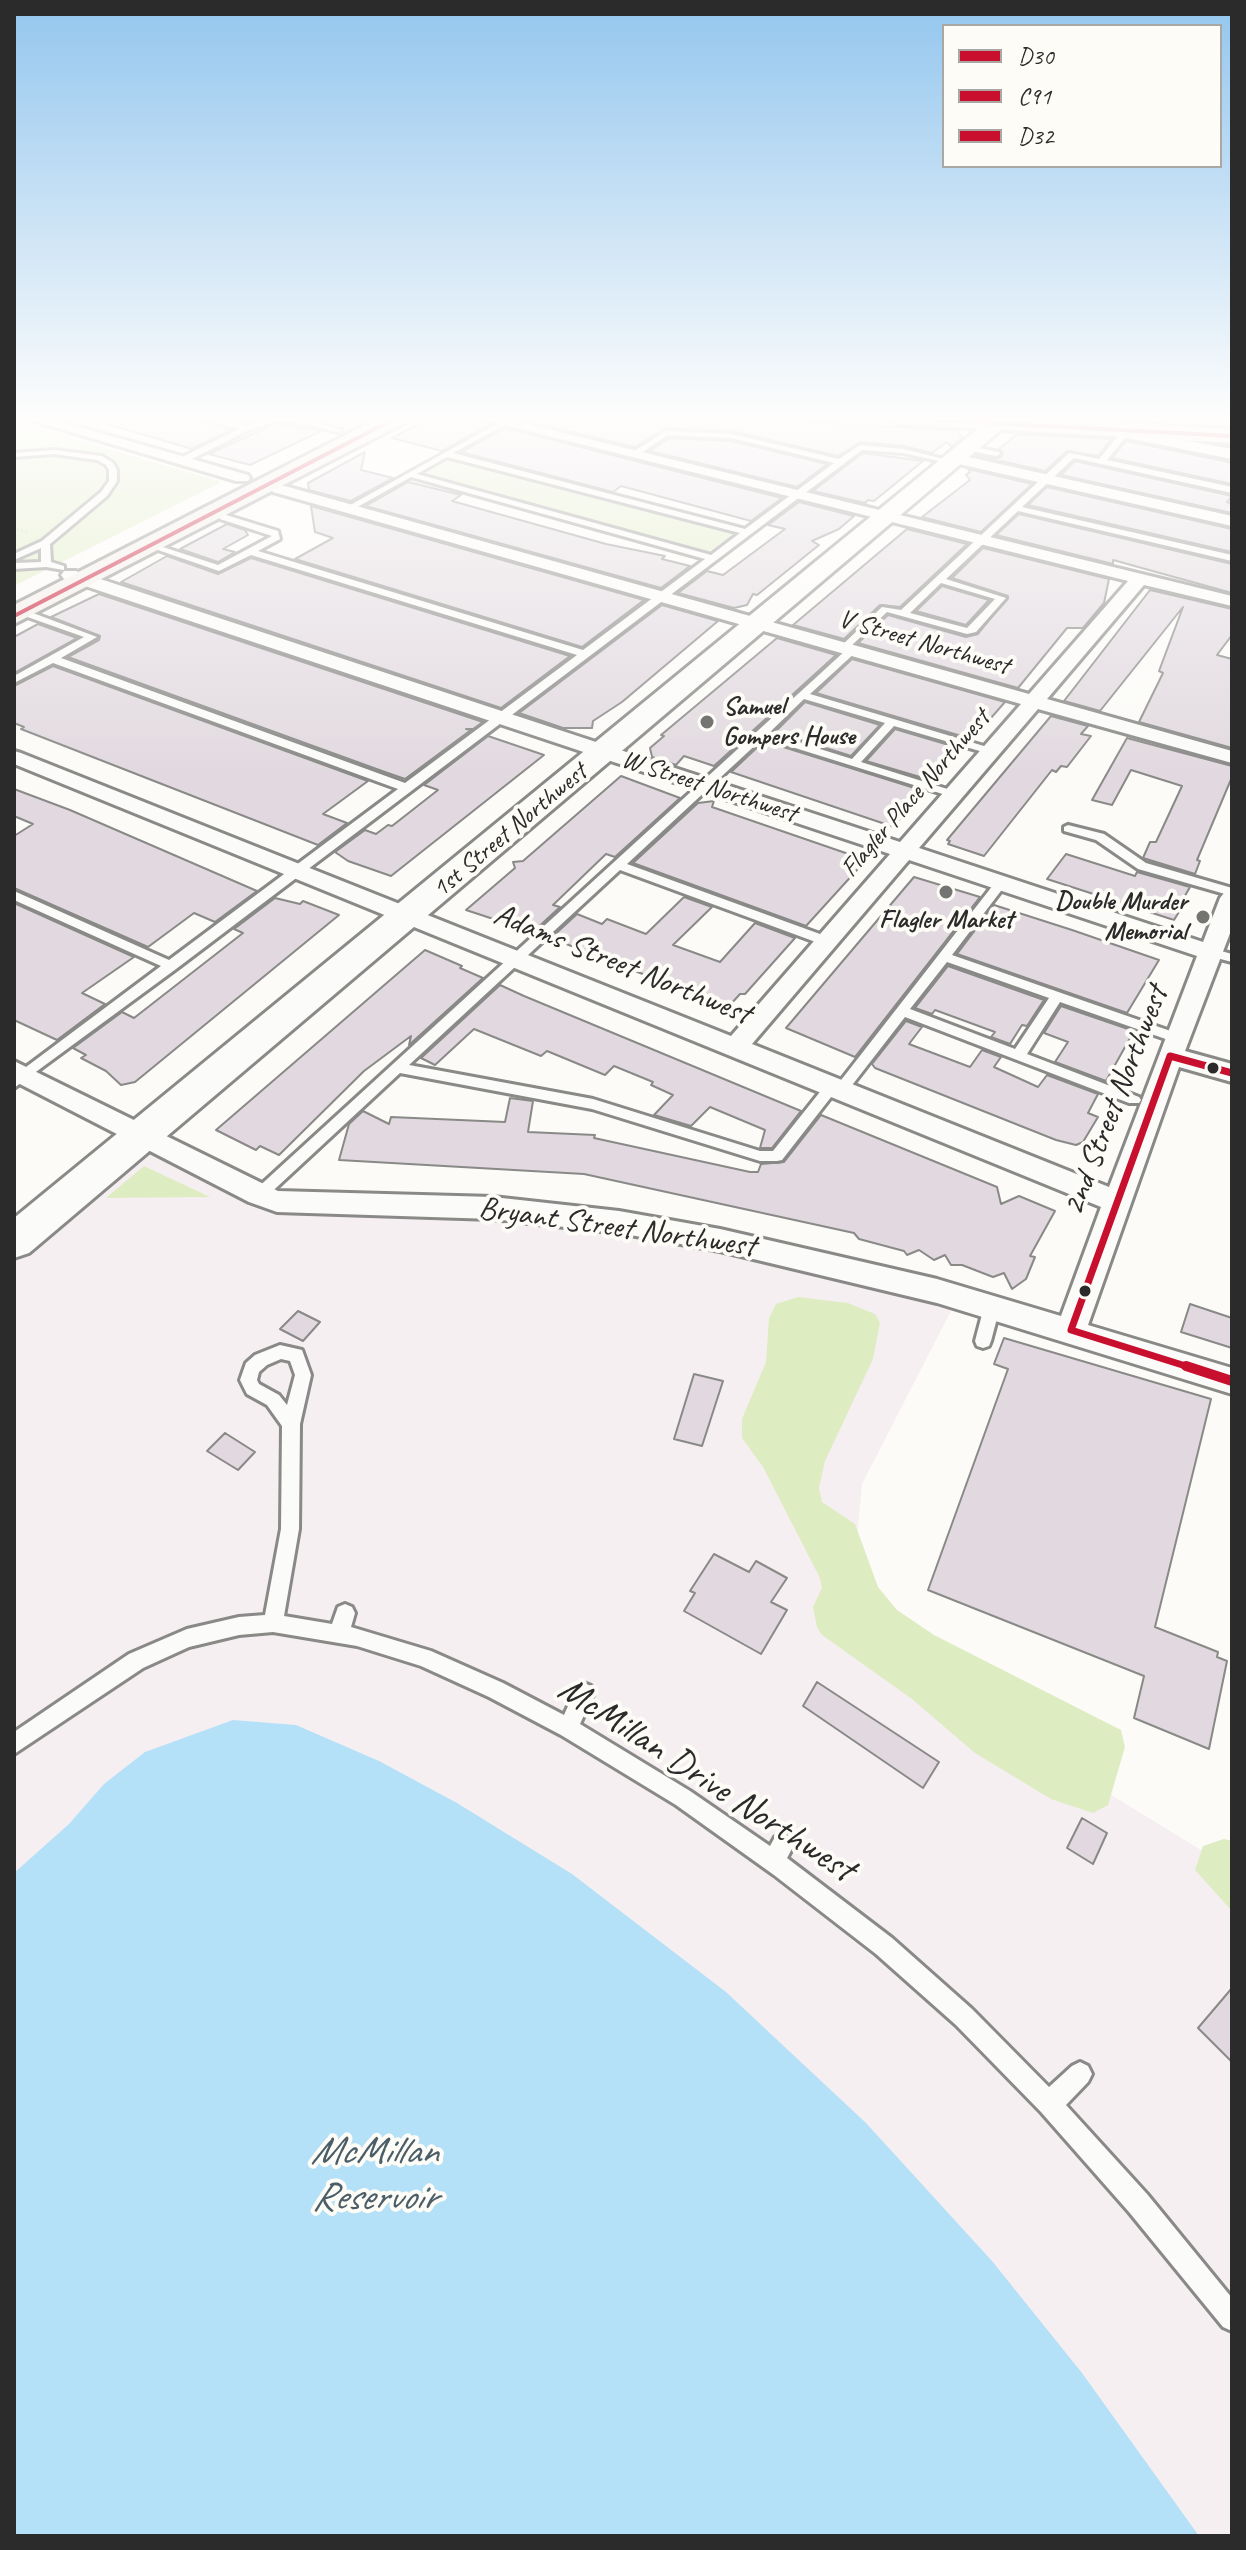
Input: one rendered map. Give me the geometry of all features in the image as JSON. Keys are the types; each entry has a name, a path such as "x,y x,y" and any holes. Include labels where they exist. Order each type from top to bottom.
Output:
{"main road":[{"path":"16,606 65,572 131,537"},
{"path":"65,572 136,537"},
{"path":"124,559 166,537"},
{"path":"65,572 160,549 184,537"}],"street":[{"name":"V Street Northwest","path":"452,537 1232,757"},
{"name":"1st Street Northwest","path":"14,1242 862,537"},
{"path":"969,537 1232,601"},
{"name":"W Street Northwest","path":"65,572 1221,955"},
{"name":"Flagler Place Northwest","path":"735,1048 1139,579"},
{"name":"Adams Street Northwest","path":"14,757 1116,1201"},
{"name":"2nd Street Northwest","path":"1071,1330 1173,1047 1221,955 1232,898"},
{"path":"1173,1047 1232,1073"},
{"name":"Bryant Street Northwest","path":"17,1076 259,1195 288,1202 468,1206 619,1222 782,1253 992,1307 1232,1381"}],"lane":[{"path":"14,557 52,537"},
{"path":"160,549 219,568 277,537"},
{"path":"637,537 713,558"},
{"path":"17,1076 171,966 740,537"},
{"path":"903,614 985,537"},
{"path":"1142,537 1232,558"},
{"path":"45,543 65,572"},
{"path":"250,552 585,654"},
{"path":"14,566 65,572"},
{"path":"259,1195 804,696 885,609 967,631 973,630 1001,598 939,580"},
{"path":"14,680 92,637 16,606"},
{"path":"53,659 407,788"},
{"path":"804,696 990,751"},
{"path":"854,763 892,722"},
{"path":"762,734 953,794"},
{"path":"1068,829 1100,837 1142,866 1232,892"},
{"path":"618,865 826,941"},
{"path":"397,1068 593,1104 768,1156 777,1156 902,1011 1001,883"},
{"path":"14,895 171,966"},
{"path":"944,957 1056,997 1173,1047"},
{"path":"1018,1056 1056,997"},
{"path":"902,1011 1134,1100"},
{"path":"983,1341 992,1307"},
{"path":"273,1623 290,1529 291,1424"},
{"name":"McMillan Drive Northwest","path":"14,1744 103,1680 152,1652 213,1631 273,1623 342,1623 496,1690 568,1728 778,1853 921,1978 1049,2104 1138,2203 1232,2318"},
{"path":"568,1728 584,1693"},
{"path":"1049,2104 1080,2074"}],"shaded area":[{"path":"142,1136 259,1195 670,1231 937,1291 951,1311 862,1484 851,1604 984,1717 1232,1869 1232,2536 14,2536 14,1242"}],"green space":[{"path":"14,537 112,537 14,586"},
{"path":"649,537 730,537 708,553"},
{"path":"144,1166 210,1197 106,1198"},
{"path":"798,1297 848,1303 875,1314 880,1323 873,1359 825,1461 819,1488 822,1502 855,1524 878,1587 897,1610 934,1635 1121,1730 1125,1747 1108,1805 1093,1813 1051,1799 975,1753 912,1699 822,1635 817,1627 813,1607 822,1588 820,1578 763,1467 742,1438 742,1419 766,1362 769,1318 776,1304"},
{"path":"1224,1839 1232,1841 1232,1911 1195,1870 1203,1846"}],"water":[{"name":"McMillan Reservoir","path":"233,1720 296,1725 379,1761 457,1803 572,1874 726,1992 866,2123 992,2261 1082,2373 1199,2536 14,2536 14,1873 69,1824 104,1784 145,1752"}],"building":[{"path":"203,537 244,537 223,549 235,552 218,562 180,549"},
{"path":"330,537 421,537 644,600 582,647 295,559 333,538"},
{"path":"478,537 581,537 665,556 662,559 690,566 661,588"},
{"path":"774,537 821,537 812,541 819,545 757,595 753,594 747,605 734,608 678,593 707,571 723,575"},
{"path":"898,537 939,537 967,544 900,607 880,605 844,639 793,625"},
{"path":"1004,537 1117,537 1232,564 1232,593 1113,560 1113,564"},
{"path":"1167,537 1232,537 1232,552"},
{"path":"983,548 1109,579 1104,603 1083,628 1067,628 1018,688 858,643 888,615 966,637 978,634 1008,596 952,578"},
{"path":"167,556 218,574 251,558 570,656 501,708 121,582"},
{"path":"942,586 989,600 966,625 916,611"},
{"path":"1150,590 1232,609 1232,635 1217,655 1232,659 1232,748 1139,722 1163,673 1159,671 1183,607 1100,711 1064,701"},
{"path":"99,594 483,722 473,729 466,729 471,730 405,779 68,657 99,640 100,636 51,617"},
{"path":"662,605 718,621 622,702 593,721 592,728 563,728 519,713"},
{"path":"38,624 77,638 14,673 14,637"},
{"path":"777,638 836,655 714,766 684,756 676,765 652,757 650,748 664,736 661,735"},
{"path":"852,659 1005,702 983,727 979,726 968,738 816,693"},
{"path":"53,666 368,781 323,814 347,823 318,845 21,729 24,727 14,723 14,686"},
{"path":"805,702 880,725 851,756 775,732"},
{"path":"1051,716 1088,726 1081,734 1091,736 1067,767 1061,766 1056,772 1052,770 984,856 948,844 950,841 947,840"},
{"path":"895,729 959,748 930,780 866,761"},
{"path":"488,736 544,755 391,876 348,861 335,852 365,830 376,834 388,825 392,826 438,790 424,785"},
{"path":"1127,738 1232,766 1232,777 1197,860 1200,861 1195,874 1143,858 1150,842 1156,842 1182,786 1131,770 1112,805 1092,800"},
{"path":"764,741 921,790 894,827 731,772"},
{"path":"621,776 680,798 615,857 606,854 553,905 560,907 533,932 466,910 515,868 513,862 523,861"},
{"path":"14,789 257,891 215,922 194,913 148,947 14,888 14,836 33,824 14,816"},
{"path":"714,801 712,807 866,860 806,926 633,863 698,803"},
{"path":"1066,854 1135,876 1137,872 1190,887 1182,901 1185,902 1174,920 1047,879"},
{"path":"914,877 980,897 855,1057 786,1028"},
{"path":"684,897 712,907 673,945 720,962 755,923 795,938 745,994 740,994 730,1005 719,1004 551,938 577,914 602,924 607,919 646,934"},
{"path":"275,898 300,904 303,901 339,915 135,1082 121,1085 106,1071 81,1058 86,1055 73,1048 122,1012 134,1018 243,933 234,929"},
{"path":"14,903 134,957 82,993 105,1004 57,1040 14,1020"},
{"path":"994,905 1159,960 1127,1013 957,954"},
{"path":"425,950 483,978 409,1045 411,1036 364,1071 279,1155 260,1146 256,1150 216,1130"},
{"path":"948,966 1044,1000 1027,1026 1022,1025 1010,1044 991,1037 995,1032 935,1010 932,1014 915,1008"},
{"path":"500,985 801,1111 772,1148 760,1148 765,1130 710,1107 691,1126 654,1115 673,1095 651,1085 653,1082 614,1066 605,1075 547,1051 541,1056 474,1029 435,1065 421,1058"},
{"path":"1061,1006 1134,1031 1106,1081 1055,1062 1068,1042 1044,1033"},
{"path":"906,1021 922,1027 909,1044 970,1067 982,1050 1001,1057 994,1067 1038,1087 1047,1075 1098,1094 1088,1113 1098,1117 1083,1142 1076,1145 1056,1140 875,1068 872,1064"},
{"path":"510,1098 533,1101 528,1132 595,1135 594,1138 750,1172 758,1172 761,1164 784,1162 821,1115 997,1187 1001,1204 1019,1196 1055,1211 1030,1256 1035,1257 1026,1279 1012,1289 1004,1273 993,1277 962,1265 951,1265 945,1255 934,1260 919,1250 907,1255 904,1251 859,1239 854,1233 584,1174 339,1160 349,1124 363,1111 389,1124 391,1117 505,1122"},
{"path":"1190,1304 1232,1318 1232,1348 1181,1332"},
{"path":"298,1311 320,1322 303,1341 280,1329"},
{"path":"1004,1338 1211,1399 1155,1627 1218,1652 1217,1657 1227,1661 1209,1749 1134,1718 1144,1676 928,1590 1008,1369 994,1364"},
{"path":"694,1374 723,1381 702,1446 674,1439"},
{"path":"225,1433 255,1452 238,1470 207,1451"},
{"path":"714,1554 749,1572 756,1561 787,1578 771,1602 787,1610 761,1654 684,1611 695,1593 690,1591"},
{"path":"817,1682 939,1762 923,1788 803,1706"},
{"path":"1082,1818 1107,1833 1093,1864 1067,1848"},
{"path":"1232,1988 1232,2062 1198,2028"}],"transit line":[{"name":"D30","path":"14,616 166,537"},
{"name":"C91","path":"1232,1073 1170,1056 1071,1330 1232,1381"}],"place":[{"name":"Samuel Gompers House","path":"707,722"},
{"name":"Flagler Market","path":"946,892"},
{"name":"Double Murder Memorial","path":"1203,917"}]}
